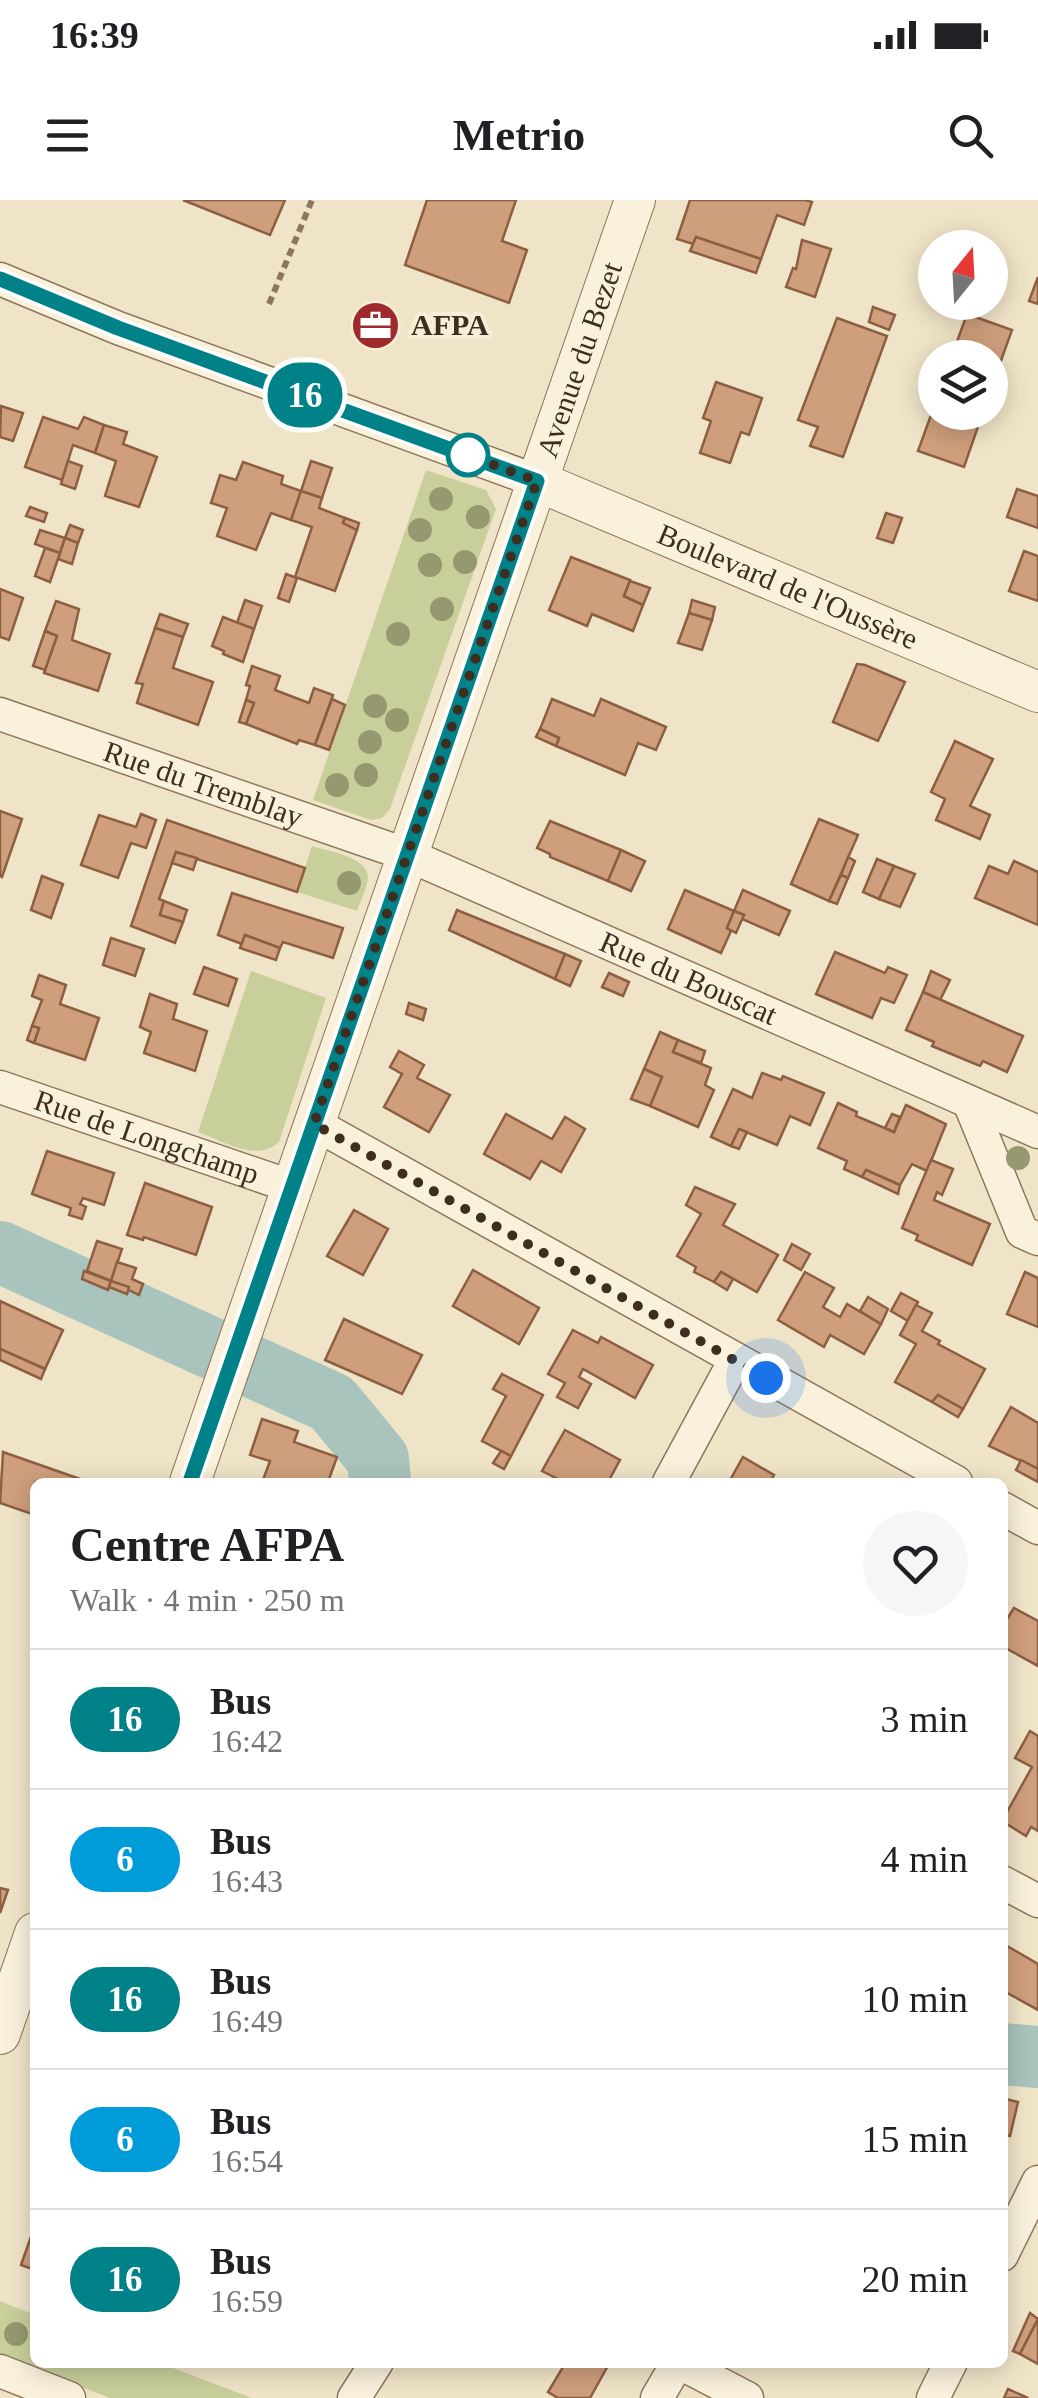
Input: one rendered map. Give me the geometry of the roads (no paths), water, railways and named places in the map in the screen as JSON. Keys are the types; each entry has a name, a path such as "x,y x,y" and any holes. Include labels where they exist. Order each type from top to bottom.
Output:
{"street":[{"name":"Avenue du Bezet","path":"191,1478 635,200"},
{"path":"0,279 118,328 537,481"},
{"name":"Boulevard de l'Oussère","path":"537,481 1038,692"},
{"name":"Rue du Tremblay","path":"0,714 408,854"},
{"name":"Rue du Bouscat","path":"408,854 1038,1132"},
{"name":"Rue de Longchamp","path":"0,1086 292,1187"},
{"path":"968,1102 1022,1232 1038,1240"},
{"path":"314,1124 949,1478"},
{"path":"672,1478 735,1360"},
{"path":"1008,1511 1038,1528"},
{"path":"1008,1885 1038,1901"},
{"path":"0,2034 30,1947"},
{"path":"1008,2243 1038,2182"},
{"path":"354,2398 372,2368"},
{"path":"657,2398 674,2368"},
{"path":"690,2368 747,2398"},
{"path":"934,2398 948,2368"},
{"path":"0,2371 69,2398"}],"waterway":[{"path":"0,1252 332,1403 378,1459 380,1478"},
{"path":"1008,2054 1038,2057"}],"place":[{"name":"AFPA","path":"376,325"}]}
